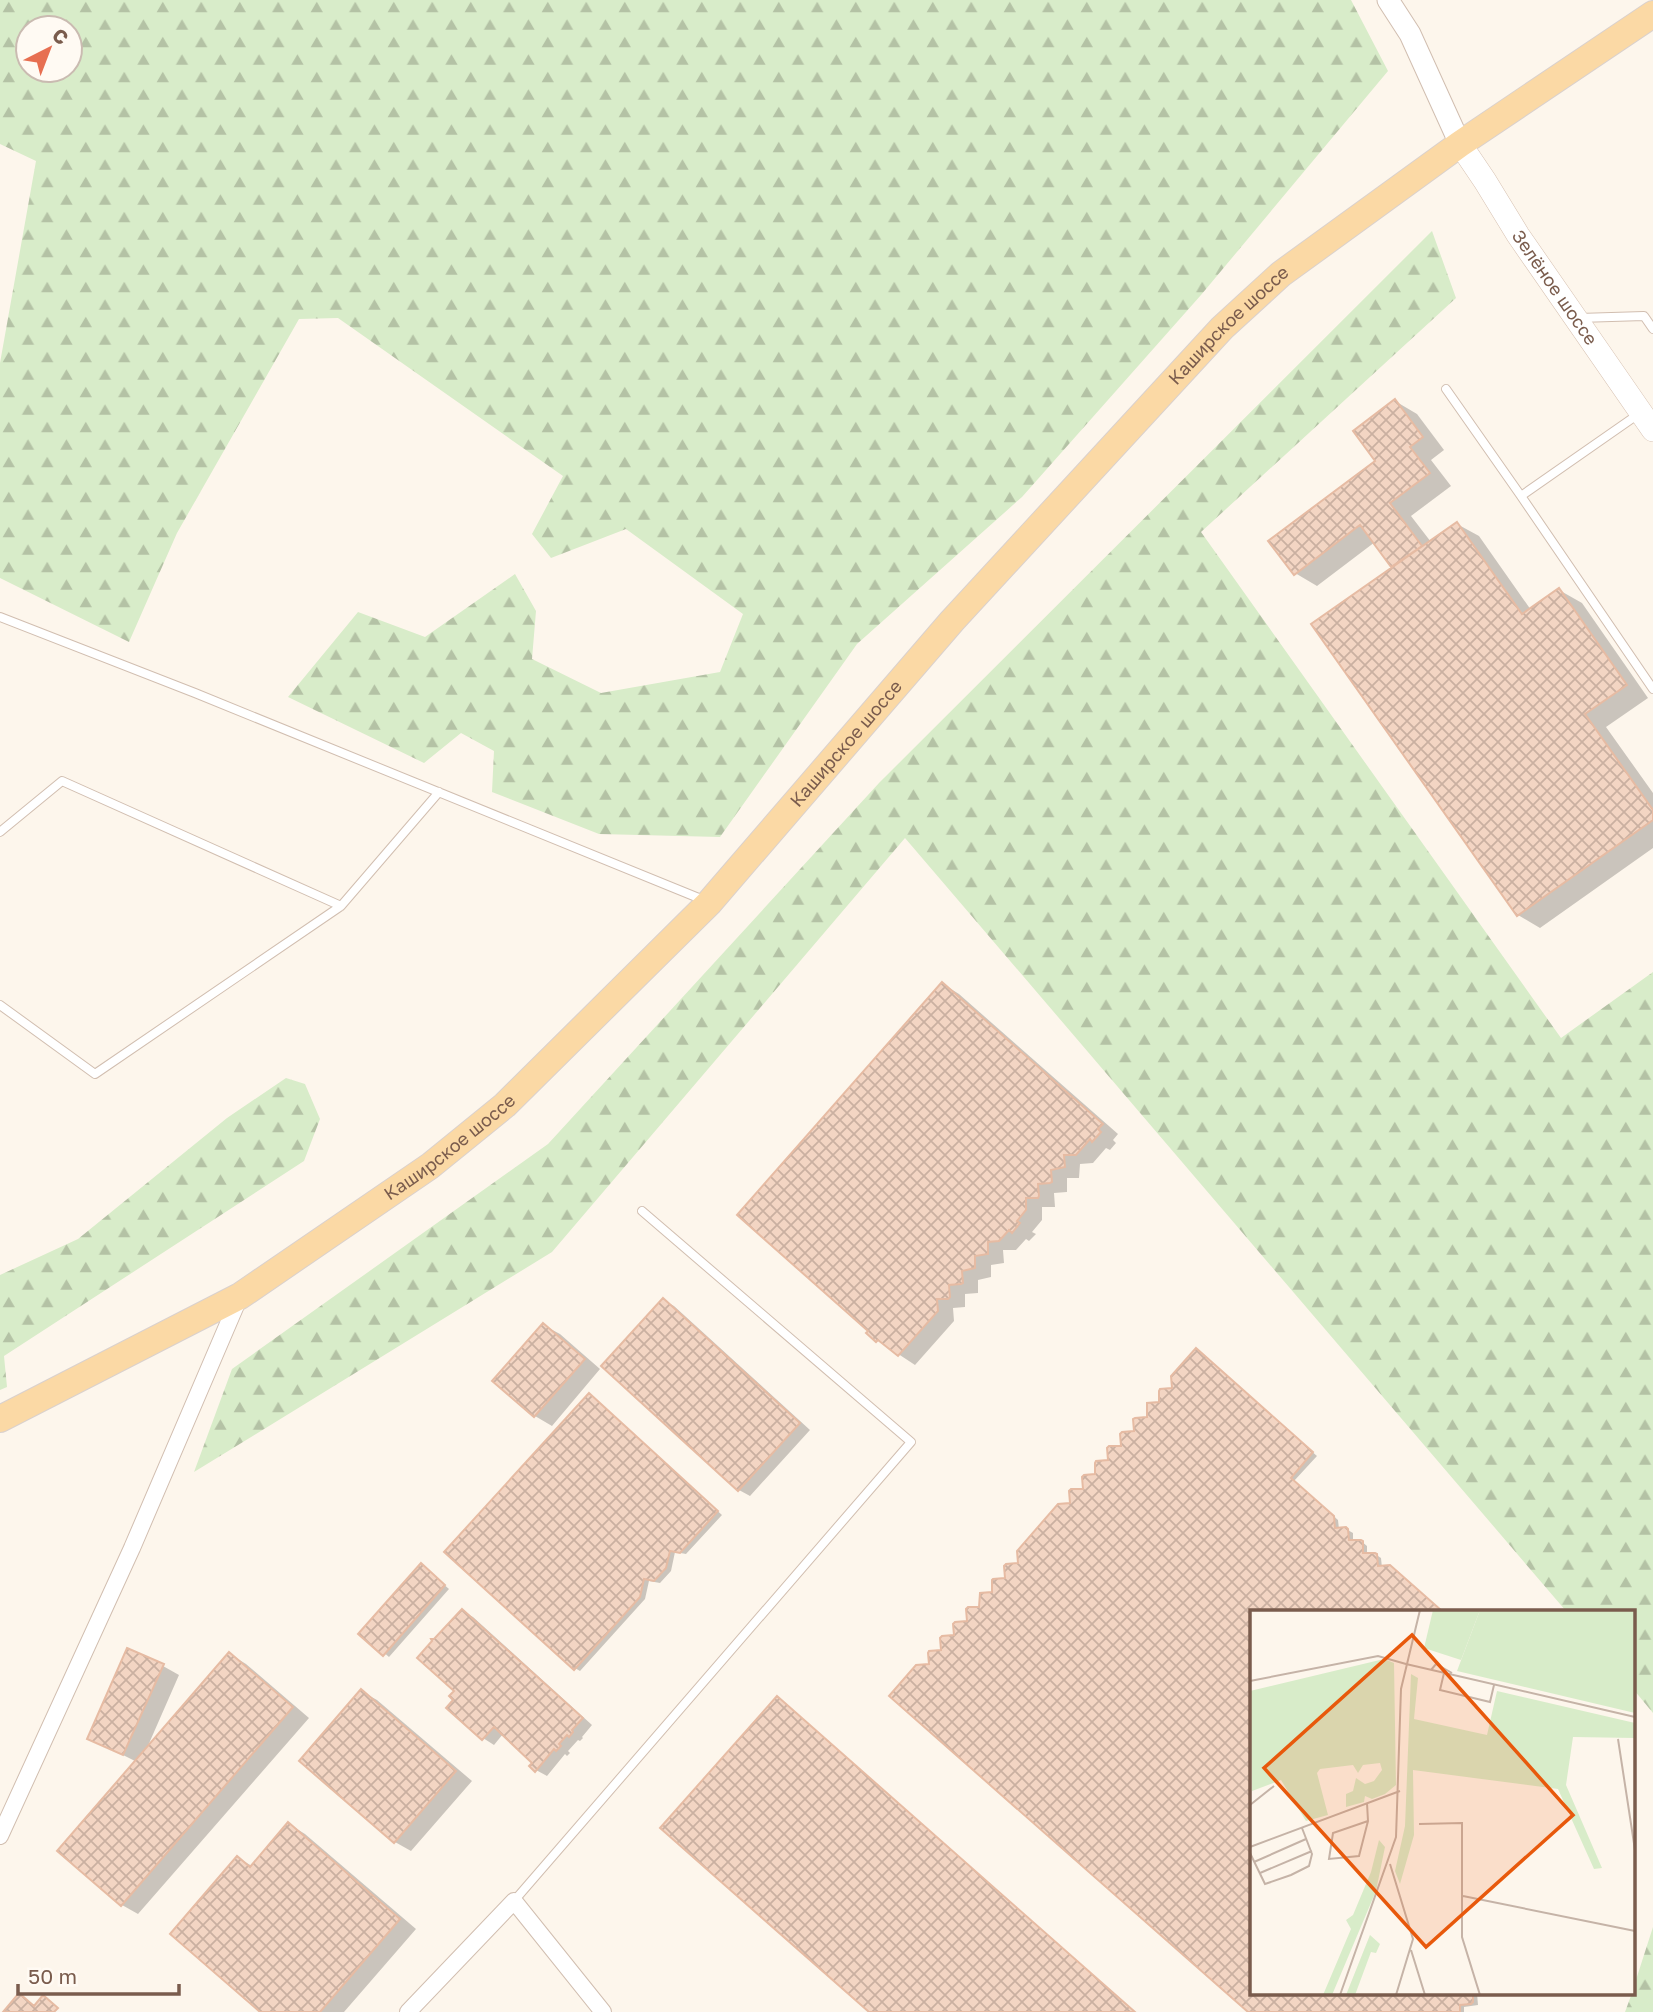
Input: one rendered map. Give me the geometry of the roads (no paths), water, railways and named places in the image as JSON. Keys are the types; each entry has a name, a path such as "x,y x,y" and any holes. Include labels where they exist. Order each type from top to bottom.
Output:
{"main road":[{"name":"Каширское шоссе","path":"0,1419 240,1296 430,1166 505,1105 709,903 952,621 1222,328 1281,274 1460,144 1653,14"},
{"name":"Зелёное шоссе","path":"1460,144 1518,235 1647,421"}],"street":[{"path":"1388,0 1410,34 1460,144"},
{"path":"0,1836 132,1548 240,1296"},
{"path":"408,2012 514,1901 603,2012"}],"lane":[{"path":"1576,318 1644,316 1653,329"},
{"path":"1446,389 1653,689"},
{"path":"1521,496 1647,421"},
{"path":"0,617 195,692 709,903"},
{"path":"0,832 62,781 341,906"},
{"path":"0,1005 95,1074 341,906 439,792"},
{"path":"514,1901 911,1442 642,1211"}]}
